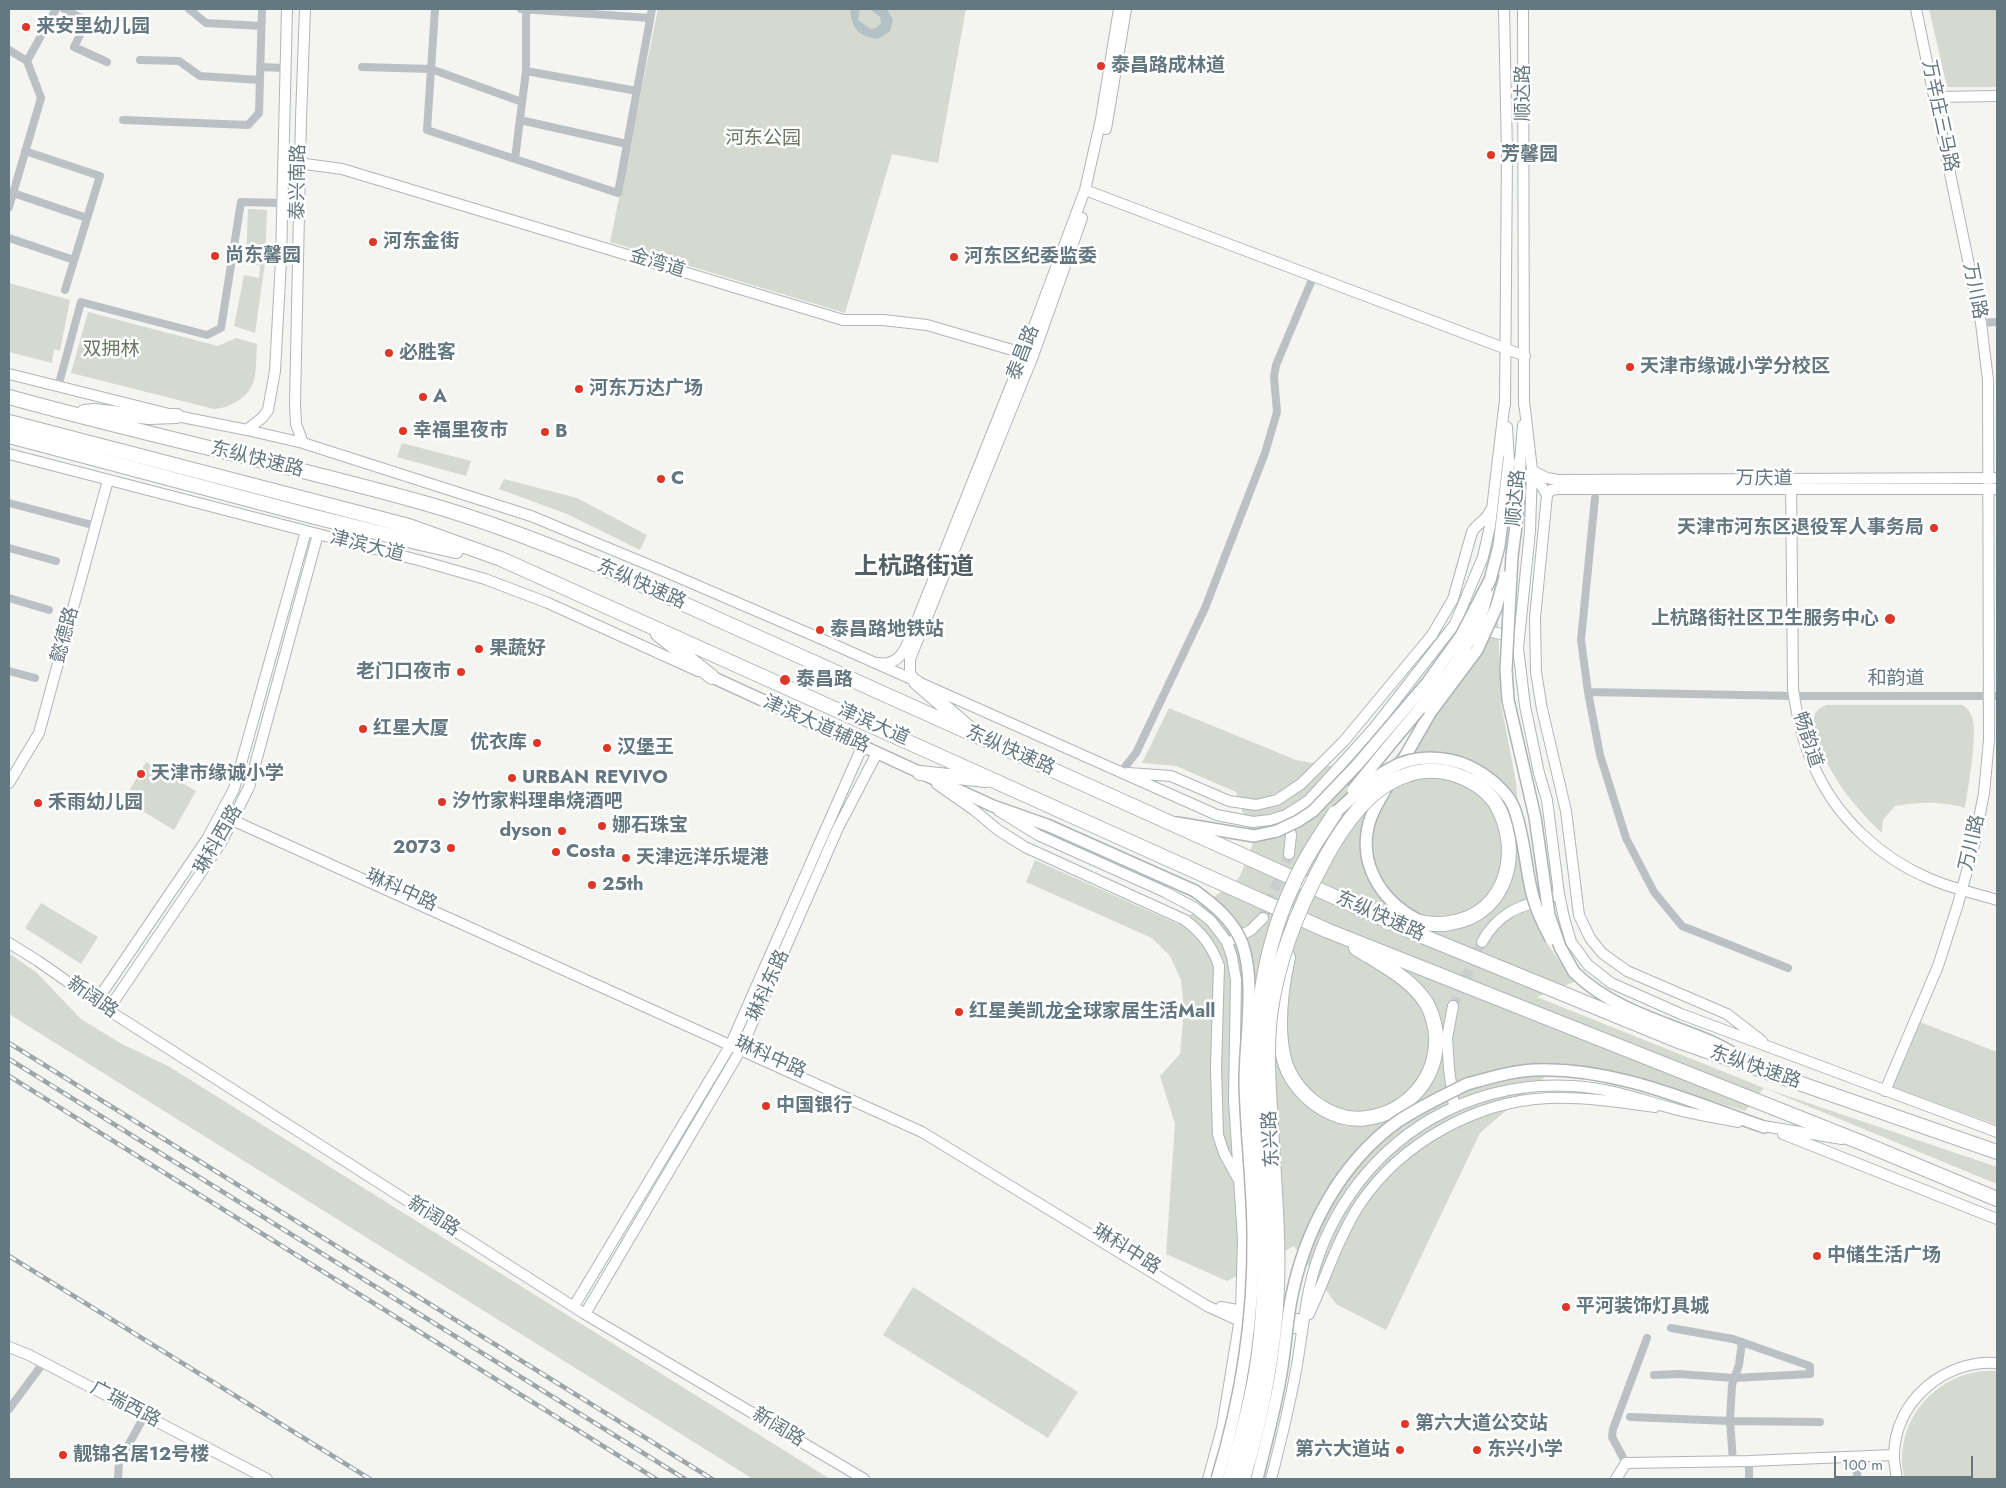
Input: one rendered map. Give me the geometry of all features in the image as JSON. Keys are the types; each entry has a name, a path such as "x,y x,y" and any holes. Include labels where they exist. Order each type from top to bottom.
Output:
{"highway":[{"name":"东纵快速路","path":"9,397 69,414 433,505 521,534 613,572 1424,937 1681,1042 1997,1152"},
{"path":"69,414 94,411 149,417 177,416"},
{"name":"东纵快速路","path":"9,422 409,526 501,559"},
{"path":"9,436 411,541 501,559"},
{"name":"津滨大道","path":"501,559 999,781"},
{"path":"642,621 712,677"},
{"path":"916,682 981,739"},
{"name":"东兴路","path":"1243,1479 1264,1397 1274,1323 1277,1259 1269,1081 1269,1034 1274,996 1294,927 1316,875 1354,815 1369,799 1399,778 1413,772 1428,771 1456,775 1473,781 1486,791 1502,815 1506,826 1510,853 1508,869 1493,899 1479,912 1464,920 1439,924 1424,923 1344,902"},
{"path":"920,773 999,781"},
{"name":"东纵快速路","path":"999,781 1326,930 1860,1142 1997,1199"},
{"name":"东兴路","path":"1230,1479 1244,1432 1256,1372 1263,1312 1265,1228 1256,1074 1256,1041 1262,990 1270,949 1292,886 1315,843 1335,813"},
{"path":"1294,927 1287,961 1280,1026 1284,1060 1294,1080 1314,1102 1338,1115 1366,1119 1391,1111 1413,1096 1429,1075 1436,1052 1435,1028 1427,1005 1419,994 1398,975 1326,930"}],"main road":[{"name":"顺达路","path":"1424,923 1402,910 1382,892 1367,859 1368,824 1377,803 1430,713 1477,650 1496,608 1512,556 1518,510 1514,461"},
{"name":"顺达路","path":"1335,813 1449,673 1464,650 1484,606 1500,546 1514,461"},
{"path":"1512,556 1506,670 1508,700 1534,817 1549,915 1560,947 1574,972"},
{"path":"1165,820 1254,836 1276,831 1313,811 1357,765 1427,682 1461,636 1490,580"},
{"name":"津滨大道辅路","path":"712,677 993,806 1047,825 1195,891 1210,902 1234,927 1246,956 1249,984 1245,1054 1246,1116 1253,1236 1251,1318 1242,1382 1232,1430 1217,1479"},
{"path":"1335,813 1371,781 1392,767 1408,761 1438,758 1458,761 1478,770 1493,781 1513,806 1524,841 1532,890 1538,910 1554,946 1574,972 1612,1002 1715,1044 1769,1073"},
{"path":"1257,1479 1280,1379 1291,1300 1305,1248 1318,1218 1342,1178 1379,1136 1417,1109 1467,1084 1533,1070 1563,1070 1601,1074 1650,1087 1764,1127"}],"street":[{"path":"27,61 56,9"},
{"path":"64,9 88,21 74,47 107,62"},
{"path":"189,9 206,23 262,26"},
{"path":"123,120 248,126 259,113 262,9"},
{"name":"泰兴南路","path":"247,430 263,417 268,410 273,390 281,260 287,9"},
{"name":"泰兴南路","path":"303,444 296,424 295,404 305,9"},
{"path":"435,9 427,130 618,193 652,9"},
{"path":"521,9 650,18"},
{"path":"515,159 526,71 526,9"},
{"name":"泰昌路","path":"1088,191 1119,9"},
{"name":"泰昌路","path":"916,682 910,673 910,660 1029,354 1088,191 1109,114 1126,9"},
{"name":"顺达路","path":"1504,9 1507,154 1507,350 1505,400 1514,461"},
{"name":"顺达路","path":"1514,461 1524,401 1525,356 1523,9"},
{"name":"万辛庄三马路","path":"1916,9 1961,223"},
{"path":"9,50 27,61 41,98 9,207"},
{"path":"140,60 179,62 200,76 260,80"},
{"path":"362,67 431,69 522,102"},
{"path":"260,68 285,68"},
{"path":"526,71 637,91"},
{"path":"1935,97 1997,96"},
{"path":"520,120 627,144"},
{"path":"25,151 100,176 65,290"},
{"name":"金湾道","path":"283,161 342,169 843,320 883,320 927,325 1029,354"},
{"path":"1088,191 1525,356"},
{"path":"13,193 87,218"},
{"path":"58,387 80,302 207,335 221,328 241,202 282,203"},
{"name":"万川路","path":"1885,1091 1938,966 1962,890 1974,845 1984,793 1993,696 1993,478 1988,380 1981,323 1961,223"},
{"path":"9,238 74,260"},
{"path":"1120,773 1136,753 1212,590 1265,454 1277,412 1274,377 1276,365 1314,275"},
{"path":"1981,323 1997,322"},
{"name":"泰昌路","path":"871,662 893,663 903,653 1029,354"},
{"path":"9,374 177,416 247,430 303,444 531,516 817,637 1217,815 1253,822 1286,816 1308,801 1374,728 1455,624 1483,557 1494,501 1505,400"},
{"path":"1524,401 1532,470 1530,531 1518,648 1525,706 1539,773 1547,800 1559,894 1571,942 1588,965 1611,982 1681,1014 1997,1132"},
{"name":"津滨大道","path":"9,454 485,579 548,603 712,677"},
{"path":"1532,470 1547,495 1535,618 1536,672 1542,709 1566,811 1579,915 1590,938 1602,953 1627,971 1727,1014 1771,1048"},
{"name":"万庆道","path":"1532,470 1547,478 1558,480 1993,489"},
{"name":"万庆道","path":"1547,495 1551,490 1558,489 1993,478"},
{"name":"懿德路","path":"9,782 39,733 108,480"},
{"name":"畅韵道","path":"1791,484 1794,696 1805,744 1816,773 1833,801 1855,827 1881,850 1915,872 1962,890 1997,900"},
{"path":"1595,498 1581,640 1588,692 1600,755 1626,838 1654,892 1682,926 1788,968"},
{"path":"1120,773 1171,776 1229,801 1256,805 1276,800 1301,784 1344,741 1432,635 1453,599 1475,525 1487,518 1494,501"},
{"path":"9,503 96,526"},
{"name":"琳科西路","path":"96,1002 202,847 234,789 243,763 306,531"},
{"name":"琳科西路","path":"108,1010 221,843 249,787 318,534"},
{"path":"9,548 56,561"},
{"path":"9,598 49,610"},
{"path":"1455,624 1519,638"},
{"path":"9,671 35,678"},
{"name":"和韵道","path":"1588,692 1794,696 1993,696"},
{"name":"琳科东路","path":"574,1306 731,1044 862,746"},
{"name":"琳科东路","path":"585,1314 742,1048 838,828 877,753"},
{"path":"920,773 959,799 998,830 1025,846 1185,920 1203,935 1215,954 1219,966 1216,1068 1218,1135 1224,1153 1239,1181"},
{"path":"993,806 1038,835 1181,900 1203,914 1228,942 1236,980 1234,1100 1243,1240 1241,1316 1222,1428 1208,1479"},
{"name":"琳科中路","path":"222,813 742,1048 922,1132 1207,1306 1241,1316 1255,1314 1265,1320 1303,1324"},
{"path":"1286,816 1291,835 1289,854"},
{"path":"1482,942 1490,928 1500,918 1522,906 1559,894"},
{"path":"1228,942 1251,930 1262,918"},
{"name":"新阔路","path":"9,943 108,1010 585,1314 864,1479"},
{"path":"1453,1006 1447,1038 1454,1106"},
{"path":"1271,1479 1282,1438 1314,1270 1327,1237 1345,1202 1362,1177 1383,1153 1412,1130 1454,1106 1477,1097 1535,1086 1572,1086 1615,1090 1686,1112"},
{"path":"1303,1324 1324,1279 1338,1242 1361,1203 1389,1168 1418,1144 1460,1120 1503,1104 1548,1098 1596,1099 1686,1112 1764,1127 1860,1142"},
{"path":"1764,1127 1997,1219"},
{"path":"1242,1284 1248,1305 1255,1314"},
{"path":"1241,1316 1303,1324"},
{"path":"1654,1375 1679,1374 1734,1378 1810,1374 1810,1366 1733,1339 1671,1328"},
{"path":"1626,1462 1612,1437 1613,1429 1647,1338"},
{"path":"1733,1461 1730,1421 1734,1378 1742,1342"},
{"name":"广瑞西路","path":"9,1347 44,1362 267,1479"},
{"path":"9,1409 44,1362"},
{"path":"1897,1479 1894,1455 1899,1428 1911,1402 1931,1382 1955,1368 1983,1362 1997,1363"},
{"path":"118,1479 118,1462 145,1415"},
{"path":"1630,1417 1820,1422"},
{"path":"1626,1462 1749,1461 1894,1455"},
{"path":"1854,1457 1858,1479"},
{"path":"1748,1479 1749,1461"},
{"path":"1616,1479 1626,1462"}],"green space":[{"name":"河东公园","path":"658,9 966,9 938,163 892,154 845,313 610,242"},
{"path":"1929,9 1997,9 1997,87 1947,87"},
{"path":"248,209 267,210 265,263 255,333 234,326 244,275 259,278 260,266 246,261"},
{"path":"9,283 70,300 60,351 54,349 52,363 9,352"},
{"name":"双拥林","path":"88,312 218,346 236,338 257,344 256,371 252,386 244,396 233,404 214,409 71,373"},
{"path":"402,443 471,461 466,476 397,457"},
{"path":"504,479 577,498 647,535 640,550 567,514 499,489"},
{"path":"1498,621 1501,704 1516,782 1524,884 1531,907 1547,943 1574,982 1537,997 1764,1088 1745,1111 1624,1074 1561,1063 1480,1133 1386,1330 1336,1304 1294,1246 1227,1281 1166,1254 1175,1124 1160,1076 1180,1054 1184,1011 1181,980 1170,956 1152,938 1026,882 1035,860 1178,924 1239,878 1253,844 1236,792 1176,766 1142,763 1169,708 1296,760 1379,774 1449,699"},
{"path":"1827,705 1962,705 1965,707 1972,717 1974,736 1965,808 1930,803 1895,806 1883,820 1882,833 1860,811 1843,789 1824,756 1815,733 1814,722 1818,709"},
{"path":"146,762 196,791 174,830 124,800"},
{"path":"41,903 98,937 81,964 25,928"},
{"path":"9,953 37,973 81,1019 120,1043 168,1066 830,1479 753,1479 9,1014"},
{"path":"1920,1022 1997,1052 1997,1125 1892,1087"},
{"path":"1764,1088 1997,1167 1997,1184"},
{"path":"913,1287 1078,1392 1048,1438 883,1335"},
{"path":"1997,1371 1997,1479 1905,1479 1902,1458 1905,1438 1912,1419 1924,1402 1938,1388 1956,1378 1976,1372"}],"shaded area":[{"path":"850,9 860,9 858,20 871,29 876,28 881,23 880,17 870,9 887,9 893,20 890,31 878,39 865,36 854,26"}],"tunnel":[{"path":"1263,918 1289,854"},
{"path":"1453,1006 1482,942"}],"railway":[{"path":"9,1043 712,1479"},
{"path":"9,1059 685,1479"},
{"path":"9,1076 656,1479"},
{"path":"9,1256 370,1479"}],"place":[{"name":"来安里幼儿园","path":"26,27"},
{"name":"泰昌路成林道","path":"1101,66"},
{"name":"芳馨园","path":"1491,155"},
{"name":"河东金街","path":"373,242"},
{"name":"尚东馨园","path":"215,256"},
{"name":"河东区纪委监委","path":"954,257"},
{"name":"必胜客","path":"389,353"},
{"name":"天津市缘诚小学分校区","path":"1630,367"},
{"name":"河东万达广场","path":"579,389"},
{"name":"A","path":"423,397"},
{"name":"幸福里夜市","path":"403,431"},
{"name":"B","path":"545,432"},
{"name":"C","path":"661,479"},
{"name":"天津市河东区退役军人事务局","path":"1934,528"},
{"name":"上杭路街社区卫生服务中心","path":"1890,619"},
{"name":"泰昌路地铁站","path":"820,630"},
{"name":"果蔬好","path":"479,649"},
{"name":"老门口夜市","path":"461,672"},
{"name":"泰昌路","path":"785,680"},
{"name":"红星大厦","path":"363,729"},
{"name":"优衣库","path":"537,743"},
{"name":"汉堡王","path":"607,748"},
{"name":"天津市缘诚小学","path":"141,774"},
{"name":"URBAN REVIVO","path":"512,778"},
{"name":"汐竹家料理串烧酒吧","path":"442,802"},
{"name":"禾雨幼儿园","path":"38,803"},
{"name":"娜石珠宝","path":"602,826"},
{"name":"dyson","path":"562,831"},
{"name":"2073","path":"451,848"},
{"name":"Costa","path":"556,852"},
{"name":"天津远洋乐堤港","path":"626,858"},
{"name":"25th","path":"592,885"},
{"name":"红星美凯龙全球家居生活Mall","path":"959,1012"},
{"name":"中国银行","path":"766,1106"},
{"name":"中储生活广场","path":"1817,1256"},
{"name":"平河装饰灯具城","path":"1566,1307"},
{"name":"第六大道公交站","path":"1405,1424"},
{"name":"第六大道站","path":"1400,1450"},
{"name":"东兴小学","path":"1477,1450"},
{"name":"靓锦名居12号楼","path":"63,1455"}],"district":[{"name":"上杭路街道","path":"914,568"}]}
